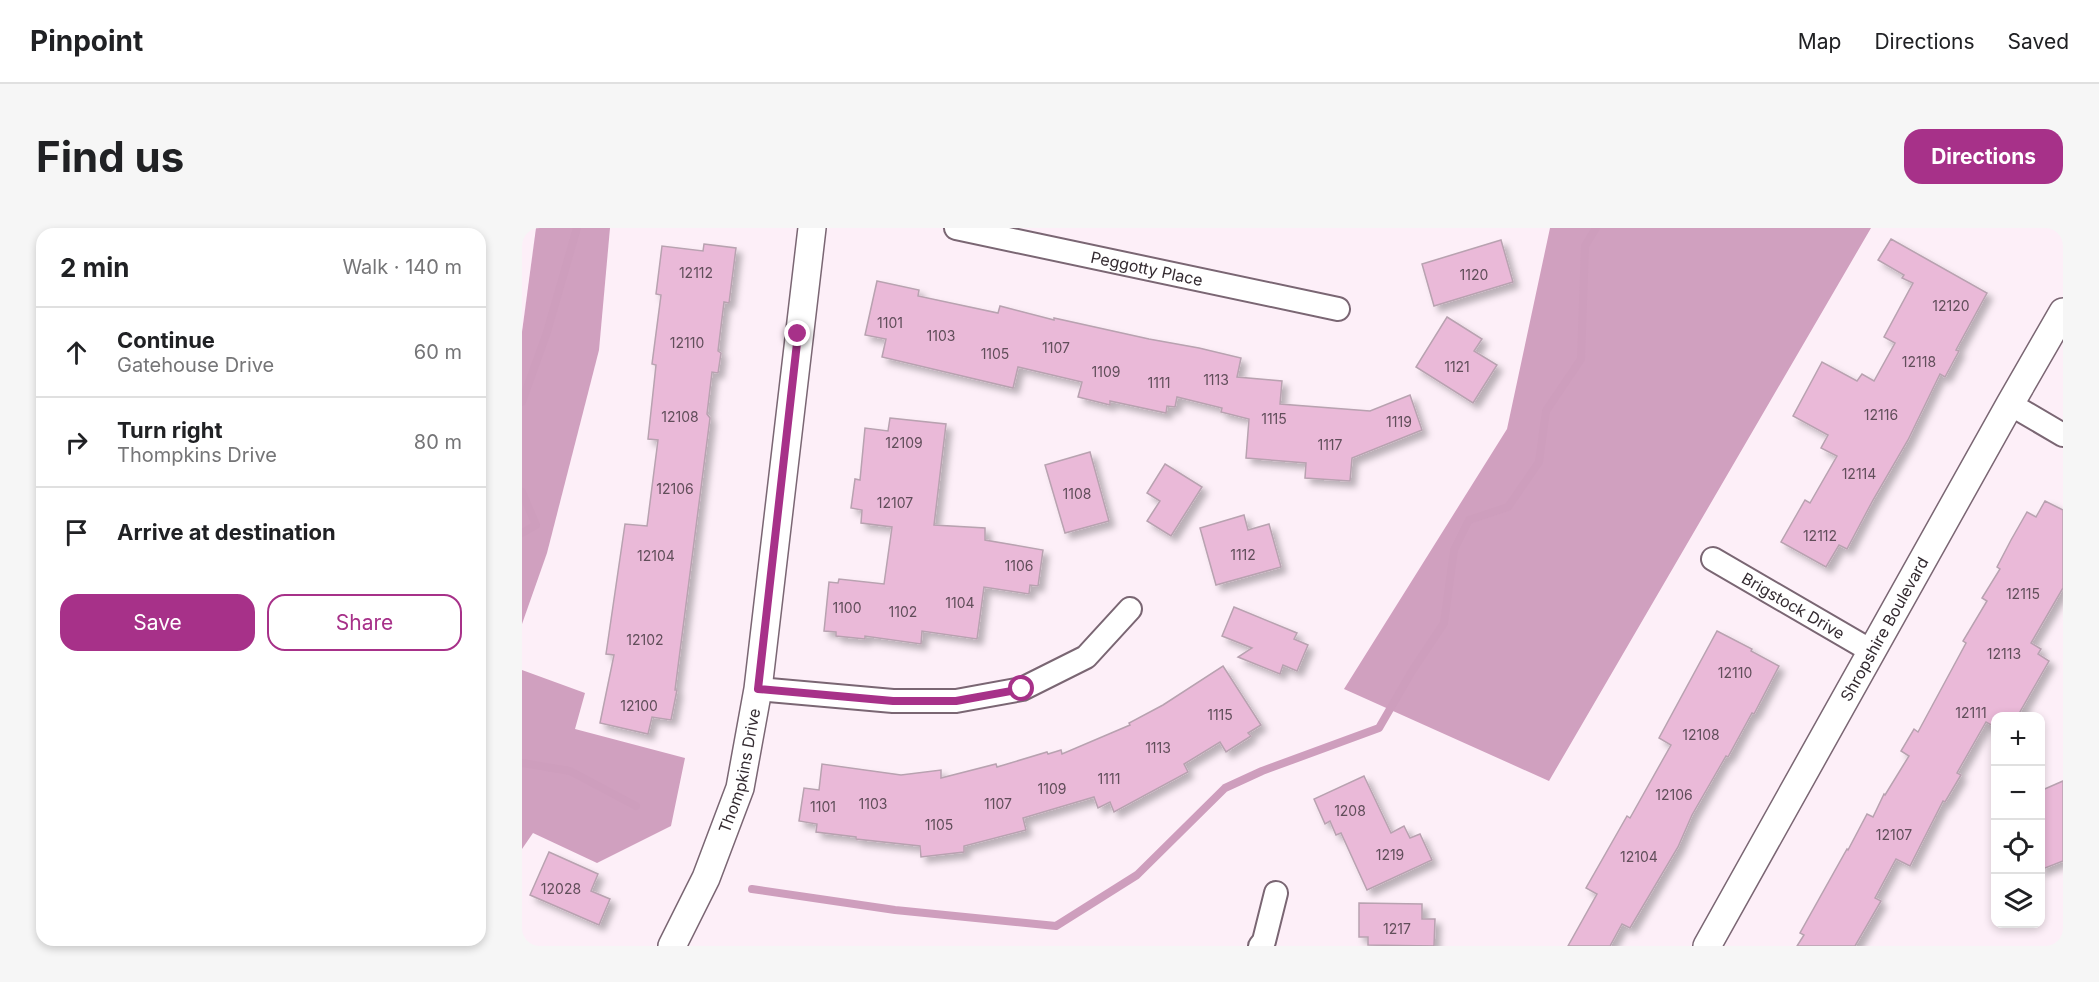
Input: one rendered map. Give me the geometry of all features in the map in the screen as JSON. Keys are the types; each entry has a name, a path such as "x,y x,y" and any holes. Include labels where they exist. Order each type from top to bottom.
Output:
{"street":[{"name":"Thompkins Drive","path":"672,946 706,878 740,788 758,689 812,228"},
{"name":"Peggotty Place","path":"956,228 1338,309"},
{"name":"Shropshire Boulevard","path":"1707,946 2063,312"},
{"path":"2010,404 2063,435"},
{"name":"Brigstock Drive","path":"1713,559 1873,652"},
{"path":"758,689 893,701 956,701 1022,689 1086,657 1130,609"},
{"path":"1260,946 1264,941 1276,893"}],"shaded area":[{"path":"536,228 610,228 599,350 547,553 522,624 522,332"},
{"path":"1550,228 1871,228 1549,781 1344,689 1507,429"},
{"path":"522,670 585,693 575,729 685,758 671,826 597,863 533,833 522,849"}],"building":[{"path":"1891,239 1987,293 1956,350 1959,351 1945,377 1940,374 1908,440 1847,549 1839,545 1826,567 1781,542 1805,500 1810,503 1837,456 1821,448 1828,435 1793,416 1822,362 1857,381 1862,374 1874,381 1895,343 1884,337 1913,283 1902,278 1904,275 1878,260"},
{"path":"1501,240 1513,282 1434,306 1422,264"},
{"path":"704,244 736,248 729,303 724,302 718,351 721,353 718,373 712,372 707,414 710,418 675,690 677,690 671,720 652,717 648,734 600,723 614,655 606,654 625,524 647,526 658,440 648,439 656,365 652,364 661,295 656,294 662,246 703,251"},
{"path":"877,281 919,290 918,296 998,313 1000,306 1054,320 1054,318 1241,358 1237,377 1282,381 1280,404 1370,411 1410,395 1422,430 1352,458 1350,481 1305,478 1306,463 1246,458 1249,419 1221,412 1222,408 1177,397 1175,407 1167,406 1166,413 1110,401 1110,405 1078,397 1082,382 1018,367 1013,388 882,357 886,339 865,335"},
{"path":"1447,317 1482,339 1474,351 1497,365 1473,403 1416,367"},
{"path":"890,418 946,424 934,525 985,528 985,540 1043,550 1038,586 1030,585 1029,594 984,587 977,639 922,631 921,644 865,636 865,639 836,636 836,632 824,631 829,582 838,583 839,579 884,584 892,527 861,523 862,510 851,508 855,479 860,480 865,428 888,431"},
{"path":"1090,452 1109,521 1065,533 1045,465"},
{"path":"1165,464 1202,487 1171,536 1147,521 1160,501 1147,493"},
{"path":"2045,501 2063,510 2063,588 2031,643 2041,649 2038,654 2049,661 2020,712 1991,712 1991,725 1986,722 1957,773 1961,775 1945,802 1943,801 1910,866 1896,859 1875,898 1881,901 1855,946 1797,946 1804,935 1800,933 1867,814 1873,817 1884,794 1909,756 1901,751 1914,729 1918,732 1966,643 1963,641 1987,601 1982,598 2000,569 1997,567 2011,540 2027,512 2036,517"},
{"path":"1244,515 1248,530 1269,524 1281,567 1216,585 1200,528"},
{"path":"1234,607 1297,633 1294,639 1308,645 1297,671 1283,665 1280,674 1238,657 1252,648 1222,636"},
{"path":"1717,631 1779,666 1754,714 1752,713 1728,757 1726,756 1692,815 1678,847 1630,928 1622,924 1610,946 1568,946 1597,894 1586,888 1627,816 1630,818 1671,745 1659,738"},
{"path":"1223,666 1261,725 1248,733 1251,736 1226,752 1220,742 1184,764 1188,772 1114,812 1110,802 1098,808 1094,797 1023,818 1026,830 964,846 964,852 921,857 920,846 816,832 817,824 799,821 804,788 819,790 822,764 901,775 941,770 941,778 996,764 997,767 1047,752 1048,754 1061,750 1062,754 1130,725 1129,723 1163,705"},
{"path":"1364,776 1391,833 1404,826 1410,838 1420,834 1432,860 1367,890 1341,833 1336,835 1330,821 1325,824 1314,799"},
{"path":"2063,781 2063,861 2045,868 2045,820 2045,789"},
{"path":"549,852 598,874 591,891 610,899 599,925 530,895"},
{"path":"1359,903 1422,904 1422,919 1435,919 1434,946 1368,945 1368,937 1359,937"}],"waterway":[{"path":"522,402 547,332 577,228"},
{"path":"752,889 895,910 1056,926 1137,875 1225,788 1262,771 1379,728 1412,671 1444,623 1454,550 1469,520 1508,507 1539,462 1546,411 1581,359 1585,246 1596,228"},
{"path":"522,492 536,525 522,533"},
{"path":"522,763 570,771 636,806"}],"route":[{"path":"798,334 758,689 893,701 956,701 1022,689"}]}
